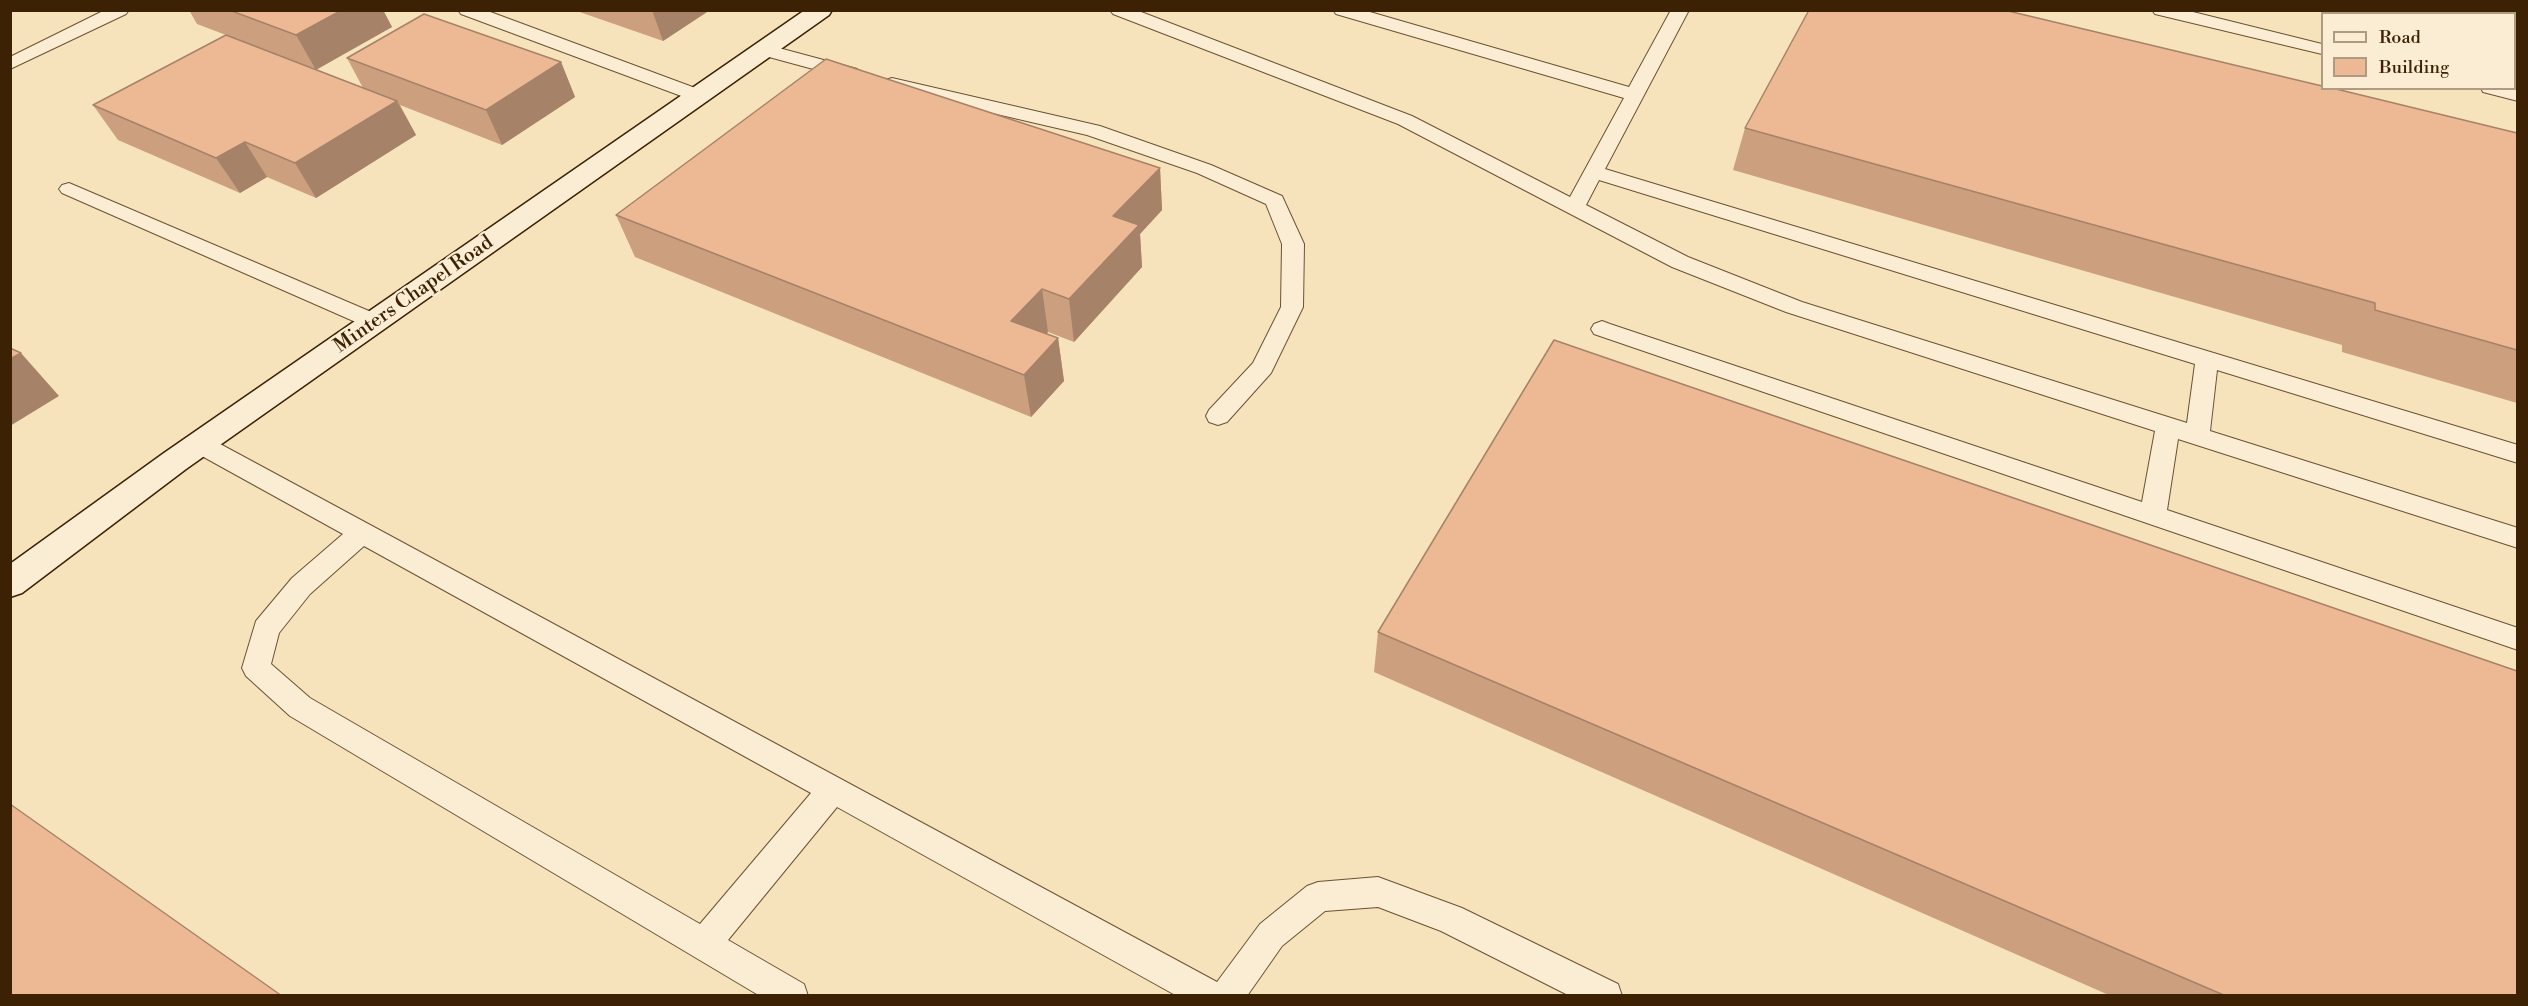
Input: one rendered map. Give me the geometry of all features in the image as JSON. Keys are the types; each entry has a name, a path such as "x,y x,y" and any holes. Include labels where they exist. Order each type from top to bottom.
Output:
{"street":[{"name":"Minters Chapel Road","path":"10,583 200,444 821,10"}],"lane":[{"path":"10,64 120,10"},
{"path":"467,10 699,96"},
{"path":"1119,10 1405,120 1680,262 1794,307 2517,538"},
{"path":"1342,10 1635,95"},
{"path":"1575,207 1680,10"},
{"path":"2161,10 2321,49"},
{"path":"764,51 880,81 1093,129 1204,170 1275,200 1293,244 1292,306 1263,367 1218,416"},
{"path":"2498,90 2517,95"},
{"path":"1594,172 2517,454"},
{"path":"69,189 375,322"},
{"path":"1602,329 2517,639"},
{"path":"2197,436 2207,360"},
{"path":"2153,515 2168,426"},
{"path":"200,444 1212,996"},
{"path":"362,533 301,586 266,629 256,668 300,706 792,996"},
{"path":"704,944 833,789"},
{"path":"1227,996 1271,935 1318,897 1378,892 1451,919 1606,996"}],"green space":[{"path":"2331,11 2517,11 2517,52 2516,12"}],"building":[{"path":"229,10 342,10 296,35"},
{"path":"1809,10 2004,10 2321,86 2321,90 2340,90 2517,133 2517,350 2375,310 2375,303 1745,128"},
{"path":"424,14 561,62 486,110 347,58"},
{"path":"226,35 397,101 295,163 245,142 216,158 93,105"},
{"path":"826,59 1160,168 1113,216 1139,225 1069,299 1042,289 1011,321 1058,338 1024,375 616,215"},
{"path":"1554,340 2517,671 2517,996 2226,996 1378,632"},
{"path":"10,348 21,353 10,359"},
{"path":"10,804 282,996 10,996"}]}
